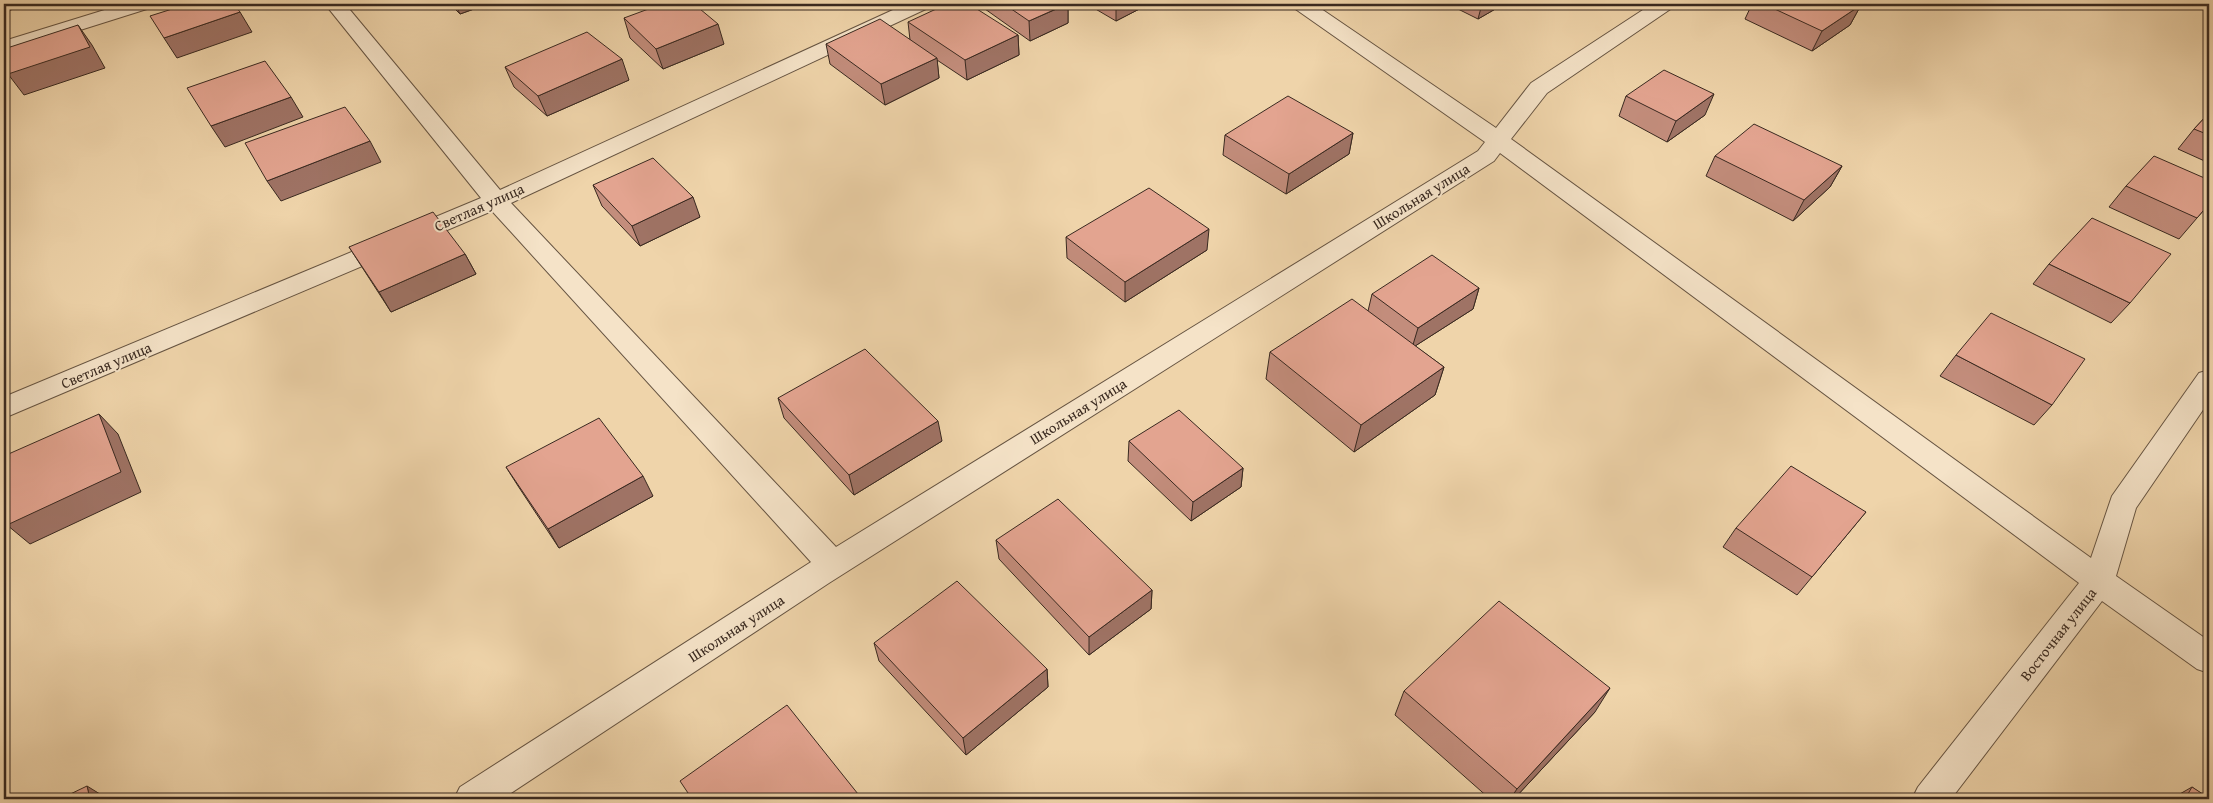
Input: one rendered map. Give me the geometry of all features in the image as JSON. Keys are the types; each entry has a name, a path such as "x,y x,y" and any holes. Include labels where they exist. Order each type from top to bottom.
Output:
{"street":[{"path":"4,48 143,4"},
{"path":"335,4 496,201 832,565"},
{"name":"Светлая улица","path":"4,408 496,201 921,4"},
{"path":"1301,4 1498,140 2099,582 2209,659"},
{"name":"Школьная улица","path":"472,799 832,565 1486,156 1539,88 1665,4"},
{"name":"Восточная улица","path":"1930,799 2099,582 2122,504 2209,380"}],"building":[{"path":"188,4 234,4 240,12 164,38 150,16"},
{"path":"662,4 694,4 718,24 656,49 624,18"},
{"path":"947,4 969,4 1018,35 965,60 908,22"},
{"path":"1004,4 1067,4 1029,21"},
{"path":"1764,4 1858,4 1861,5 1822,31"},
{"path":"880,19 937,58 881,84 826,44"},
{"path":"78,25 90,47 8,74 4,66 4,49"},
{"path":"587,32 622,59 538,96 505,67"},
{"path":"265,61 291,97 211,126 187,88"},
{"path":"1664,70 1714,94 1676,121 1626,96"},
{"path":"1288,96 1353,133 1289,174 1225,135"},
{"path":"345,107 370,141 267,181 245,143"},
{"path":"2209,113 2209,135 2194,129"},
{"path":"1754,124 1842,166 1804,200 1715,156"},
{"path":"2154,156 2209,180 2209,204 2197,218 2126,186"},
{"path":"653,158 693,197 632,226 593,185"},
{"path":"1149,188 1209,229 1125,282 1066,237"},
{"path":"433,212 465,254 379,292 349,247"},
{"path":"2092,218 2171,254 2130,303 2049,264"},
{"path":"1432,255 1479,288 1418,328 1372,294"},
{"path":"1352,299 1444,367 1361,425 1270,352"},
{"path":"1991,313 2085,359 2052,405 1956,355"},
{"path":"865,349 938,421 849,475 778,398"},
{"path":"1179,410 1243,468 1193,502 1129,441"},
{"path":"99,414 121,472 7,525 4,513 4,456"},
{"path":"599,418 643,476 548,529 506,467"},
{"path":"1791,466 1866,512 1812,577 1736,528"},
{"path":"1058,499 1152,590 1089,637 996,540"},
{"path":"957,581 1047,669 963,738 874,643"},
{"path":"1499,601 1610,688 1517,789 1404,691"},
{"path":"787,705 862,799 692,799 680,781"},
{"path":"87,786 90,799 60,799"},
{"path":"2192,787 2209,798 2209,799 2185,799"}]}
